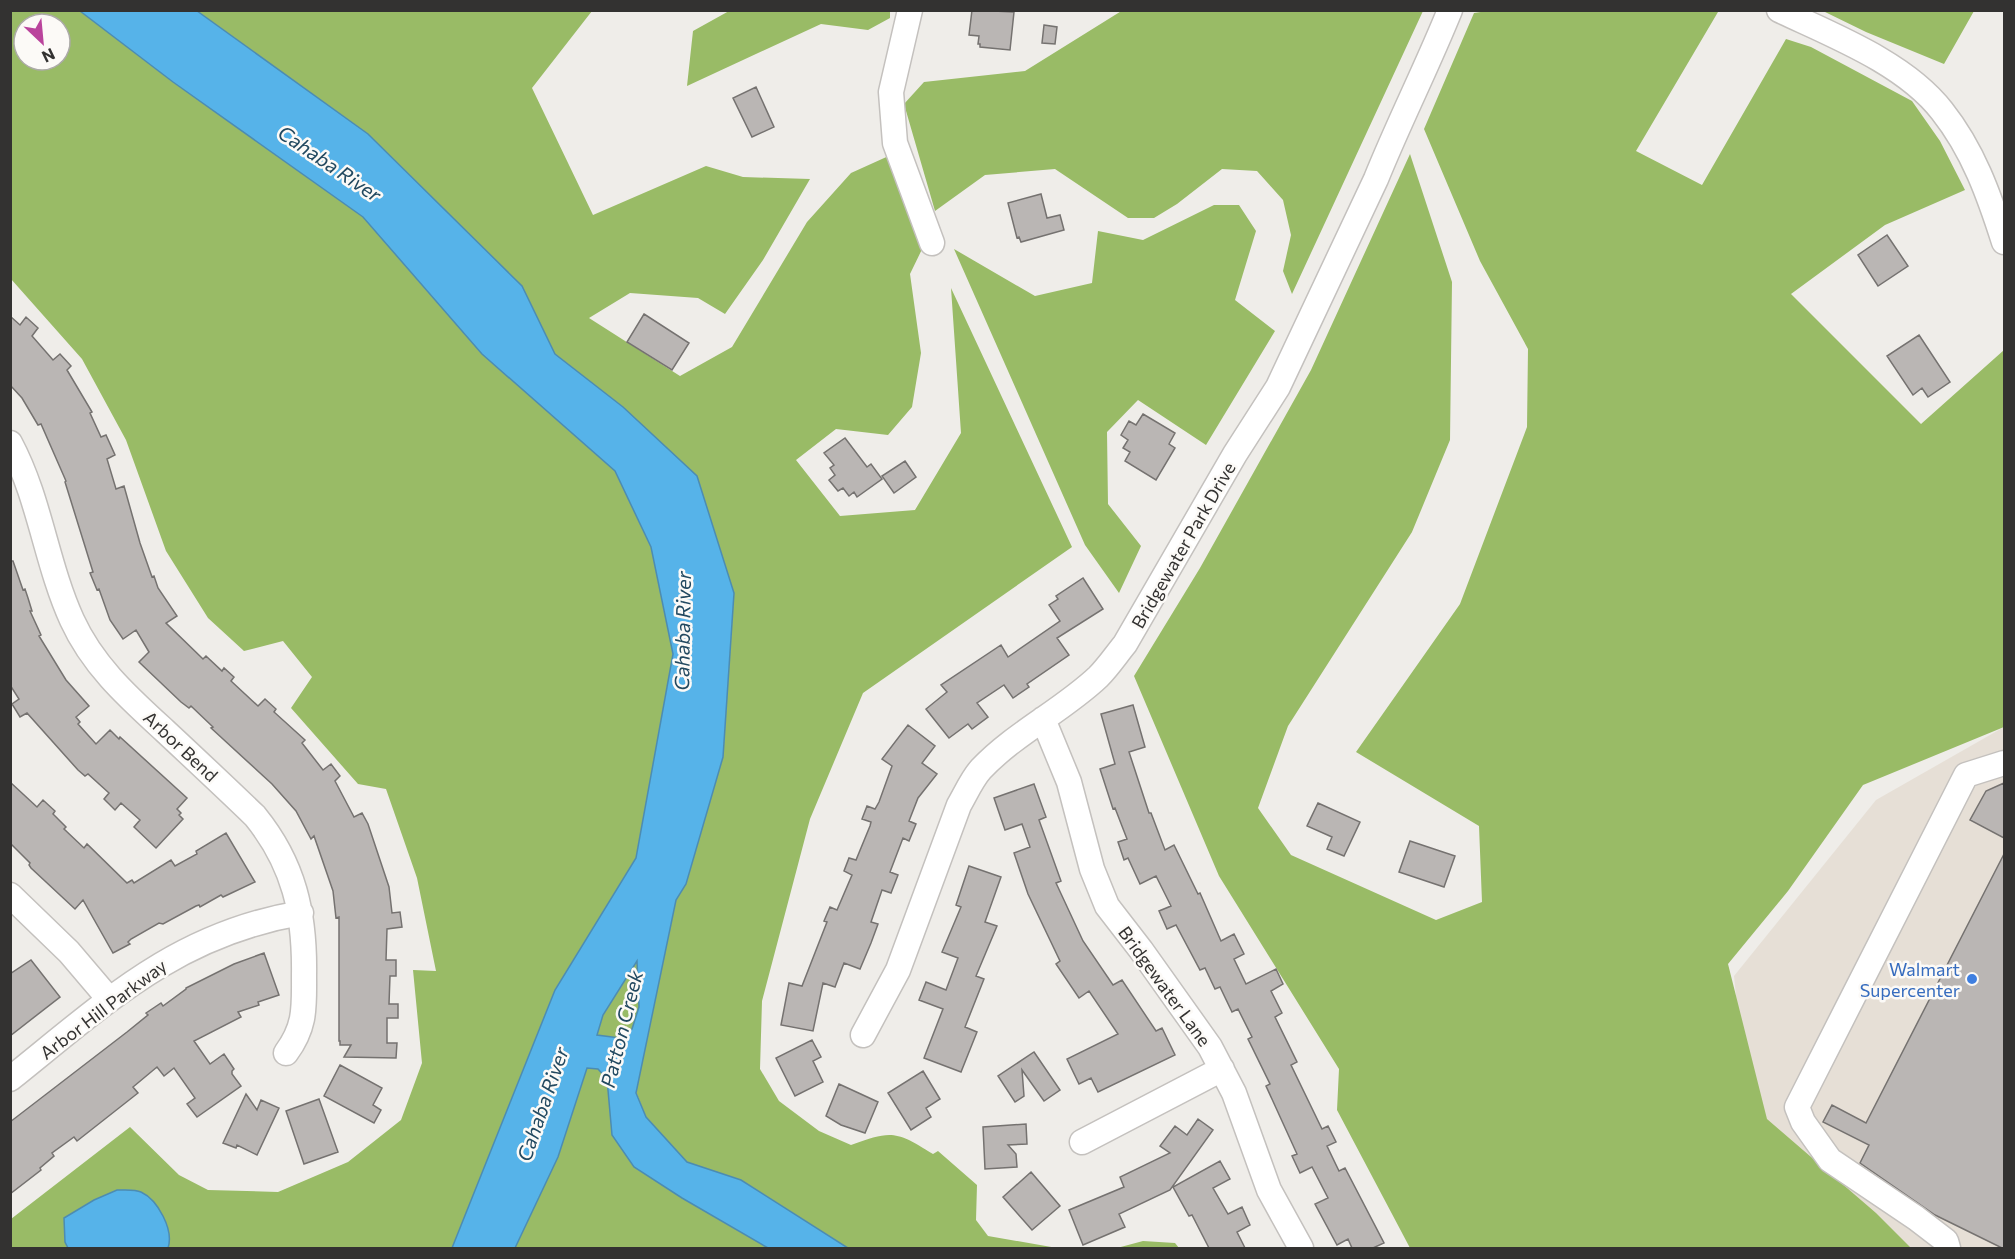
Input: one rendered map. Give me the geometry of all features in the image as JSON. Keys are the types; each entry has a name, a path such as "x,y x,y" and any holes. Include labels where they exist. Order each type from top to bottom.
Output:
{"street":[{"path":"910,10 891,92 895,143 932,243"},
{"name":"Bridgewater Park Drive","path":"862,1035 898,970 956,813 980,770 1098,677 1125,644 1235,454 1278,387 1424,74 1450,10"},
{"path":"1779,10 1862,50 1904,75 1941,109 1975,162 2004,242"},
{"name":"Arbor Bend","path":"10,443 28,479 64,601 91,655 121,690 247,808 268,832 288,869 301,914 305,948 302,1023 296,1039 286,1053"},
{"name":"Bridgewater Lane","path":"1043,719 1069,782 1092,869 1107,906 1210,1047 1234,1093 1269,1190 1301,1248"},
{"path":"1948,1248 1946,1241 1916,1218 1830,1160 1803,1122 1797,1107 1966,775 2004,763"},
{"path":"10,895 69,952 109,999"},
{"name":"Arbor Hill Parkway","path":"10,1079 109,999 159,964 205,941 250,924 301,914"},
{"path":"1082,1142 1222,1070"}],"shaded area":[{"path":"2004,727 2004,1248 1845,1248 1748,1115 1734,976 1876,800"}],"green space":[{"path":"1123,10 1423,11 1292,294 1283,271 1291,235 1283,200 1257,171 1222,169 1177,204 1154,218 1128,218 1055,169 985,175 935,211 904,104 924,82 1025,71"},
{"path":"1494,10 1718,12 1636,151 1702,185 1786,39 1811,47 1912,101 1940,141 1965,190 1885,225 1791,294 1921,424 2004,350 2004,727 1863,785 1788,891 1728,964 1767,1119 1876,1213 1911,1248 1410,1248 1337,1110 1339,1069 1219,876 1134,676 1200,568 1311,370 1410,154 1452,282 1450,440 1412,532 1288,726 1258,808 1291,855 1436,920 1482,902 1479,826 1356,752 1460,604 1527,427 1528,349 1480,261 1424,129 1474,13"},
{"path":"11,11 80,11 173,82 363,217 482,354 615,471 651,547 673,654 636,858 555,990 452,1248 11,1248 11,1219 130,1127 179,1175 208,1190 278,1192 348,1162 401,1120 422,1063 413,970 436,971 417,878 386,789 358,784 291,708 312,677 283,641 244,651 208,618 166,551 126,440 82,359 11,279"},
{"path":"197,11 592,11 532,88 593,215 706,166 743,177 810,179 763,260 725,314 698,298 630,293 589,318 680,376 732,347 807,222 851,173 893,154 926,241 910,274 921,353 912,407 888,435 836,429 796,460 840,516 915,510 961,433 951,288 1072,547 863,693 810,819 762,1001 760,1069 779,1101 819,1131 851,1145 876,1137 894,1135 933,1154 938,1151 977,1185 976,1220 988,1236 1057,1248 848,1248 741,1180 687,1162 646,1117 636,1092 676,900 686,884 723,757 734,593 623,407 555,354 522,286 368,134"},
{"path":"729,11 890,11 890,18 868,30 821,24 687,86 693,31"},
{"path":"1823,11 1974,11 1944,64 1866,32"},
{"path":"1214,205 1239,205 1256,231 1235,300 1275,331 1206,445 1138,400 1107,432 1108,504 1141,546 1119,593 1085,545 954,249 1035,296 1092,283 1098,231 1143,240"},
{"path":"638,960 639,1007 632,1029 620,1038 597,1035 603,1015"},
{"path":"587,1068 598,1069 607,1079 610,1098 634,1167 768,1248 515,1248 558,1157"},
{"path":"1143,1241 1175,1243 1179,1248 1117,1248"}],"water":[{"name":"Cahaba River","path":"80,11 197,11 368,134 522,286 555,354 623,407 697,476 734,593 723,757 686,884 676,900 636,1093 646,1117 687,1162 741,1180 848,1248 768,1248 634,1167 612,1135 607,1079 598,1069 587,1068 558,1157 515,1248 452,1248 555,990 636,858 673,654 651,547 615,471 482,354 363,217 173,82","holes":["637,961 639,1007 632,1029 620,1038 597,1035 603,1015"]},
{"path":"117,1190 139,1191 159,1208 167,1224 168,1248 68,1248 65,1242 64,1218 94,1200"}],"building":[{"path":"972,10 1014,12 1010,50 980,47 979,36 969,35"},
{"path":"1044,25 1057,27 1055,44 1042,43"},
{"path":"756,87 774,127 752,137 733,98"},
{"path":"1041,194 1047,218 1060,215 1064,230 1021,242 1019,237 1017,238 1008,203"},
{"path":"1887,235 1908,266 1878,286 1858,255"},
{"path":"644,314 689,343 672,370 627,342"},
{"path":"10,316 20,325 26,317 38,328 32,336 53,360 60,354 71,366 67,370 92,412 90,413 101,437 106,435 115,455 107,459 116,489 124,486 152,577 154,576 158,588 177,616 166,623 203,659 206,656 222,671 224,668 234,677 231,681 258,706 265,699 276,709 274,712 305,740 302,743 323,770 331,764 340,776 335,781 354,817 362,813 368,824 389,887 392,913 400,912 402,927 387,929 386,960 396,960 396,976 390,976 389,1004 398,1004 398,1018 387,1018 387,1043 397,1043 396,1058 344,1057 351,1045 340,1045 339,1041 339,917 336,918 333,891 314,836 311,839 296,811 272,784 211,728 213,727 191,706 189,708 181,702 139,662 149,652 136,630 123,639 110,620 99,589 97,590 90,573 93,572 66,481 41,424 38,425 22,398 10,385"},
{"path":"1919,335 1950,382 1928,397 1922,388 1913,395 1887,356"},
{"path":"1143,414 1175,433 1169,444 1175,448 1156,480 1125,461 1130,452 1123,448 1128,440 1121,435 1129,421 1136,425"},
{"path":"845,438 867,467 871,464 882,479 857,497 854,492 849,496 843,488 838,491 829,480 835,475 830,468 834,465 824,453"},
{"path":"905,461 916,477 894,493 882,476"},
{"path":"10,561 13,561 23,590 25,589 32,611 30,611 41,635 39,636 66,680 89,706 76,717 80,722 78,724 96,744 110,730 187,798 177,809 183,819 156,848 134,827 140,820 121,803 115,810 104,799 109,793 88,774 85,776 78,770 27,713 20,717 12,704 19,699 10,685"},
{"path":"1083,578 1103,609 1057,638 1069,655 1027,684 1029,687 1013,698 1004,685 977,703 988,717 972,729 968,724 949,738 926,709 947,692 941,685 1001,645 1008,657 1060,621 1049,605 1058,599 1056,596"},
{"path":"1133,705 1145,747 1129,752 1149,813 1151,813 1165,850 1174,845 1198,894 1200,893 1221,941 1234,934 1244,954 1234,959 1246,984 1276,969 1283,984 1271,991 1282,1013 1275,1017 1297,1062 1291,1065 1322,1129 1328,1126 1336,1142 1327,1146 1339,1171 1345,1168 1384,1243 1373,1248 1352,1248 1348,1239 1337,1245 1315,1204 1328,1198 1312,1167 1300,1173 1292,1156 1297,1154 1266,1086 1270,1084 1248,1039 1252,1037 1238,1009 1232,1012 1220,987 1215,989 1205,968 1200,970 1176,925 1167,929 1159,911 1171,906 1156,876 1140,884 1128,858 1124,860 1118,842 1127,839 1115,808 1113,809 1100,769 1115,764 1101,714"},
{"path":"908,725 935,746 922,763 937,774 918,798 909,821 916,824 909,841 903,838 890,872 898,875 891,893 882,890 871,922 878,924 860,969 844,963 835,987 823,983 813,1031 781,1025 789,983 802,986 827,922 824,921 830,907 837,910 852,875 844,871 849,858 856,860 871,822 862,819 867,806 875,809 879,802 892,766 882,759"},
{"path":"10,782 37,807 43,800 55,811 53,814 66,827 64,829 84,848 87,844 127,883 132,880 134,883 171,860 175,866 197,854 196,851 226,833 255,882 223,897 221,895 200,907 196,906 163,924 159,923 131,939 128,942 130,944 113,953 83,900 75,909 31,868 30,863 10,843"},
{"path":"2004,783 2004,838 1970,820 1986,791"},
{"path":"1034,784 1046,817 1039,820 1061,881 1056,883 1083,941 1113,985 1122,980 1156,1031 1162,1028 1175,1055 1098,1092 1091,1078 1079,1084 1067,1059 1118,1034 1089,991 1079,998 1056,964 1060,961 1028,894 1014,853 1030,847 1022,824 1005,830 994,798"},
{"path":"1318,803 1360,822 1344,856 1327,849 1332,837 1307,826"},
{"path":"1410,841 1455,856 1444,887 1399,872"},
{"name":"Walmart Supercenter","path":"2004,854 2004,1248 2002,1248 1935,1215 1860,1163 1869,1145 1823,1122 1832,1105 1866,1123"},
{"path":"969,866 1001,877 985,922 997,926 976,976 984,979 965,1027 977,1032 961,1072 924,1058 943,1009 919,1000 926,982 946,990 958,958 942,952 961,907 956,905"},
{"path":"264,953 279,995 238,1012 241,1017 194,1041 210,1064 224,1054 234,1069 232,1074 241,1086 197,1117 187,1104 195,1098 174,1068 164,1076 157,1067 133,1087 138,1093 77,1141 74,1137 52,1153 54,1156 40,1168 41,1170 10,1194 10,1122 161,1003 163,1006 186,988 234,964"},
{"path":"31,960 60,997 10,1036 10,974"},
{"path":"812,1040 821,1057 813,1061 823,1082 795,1096 776,1058"},
{"path":"1034,1052 1060,1090 1044,1101 1022,1070 1024,1096 1015,1102 998,1076"},
{"path":"340,1065 382,1088 373,1105 381,1110 374,1123 324,1096"},
{"path":"923,1071 940,1099 926,1108 931,1117 911,1130 888,1093"},
{"path":"839,1084 878,1102 865,1133 841,1125 826,1116"},
{"path":"246,1094 257,1110 261,1100 279,1108 257,1155 237,1145 236,1148 223,1143"},
{"path":"319,1099 338,1152 304,1164 286,1111"},
{"path":"1198,1119 1213,1130 1170,1190 1119,1214 1125,1227 1083,1245 1069,1210 1124,1187 1120,1177 1170,1153 1160,1146 1175,1126 1187,1135"},
{"path":"1026,1124 1027,1144 1008,1145 1016,1154 1017,1167 985,1169 983,1127"},
{"path":"1220,1161 1230,1179 1213,1188 1228,1214 1242,1207 1250,1225 1237,1232 1245,1248 1209,1248 1192,1215 1189,1216 1173,1187"},
{"path":"1031,1172 1060,1206 1032,1230 1003,1197"}],"place":[{"name":"Walmart Supercenter","path":"1972,979"}],"water label":[{"name":"Patton Creek","path":"621,1029"}]}
